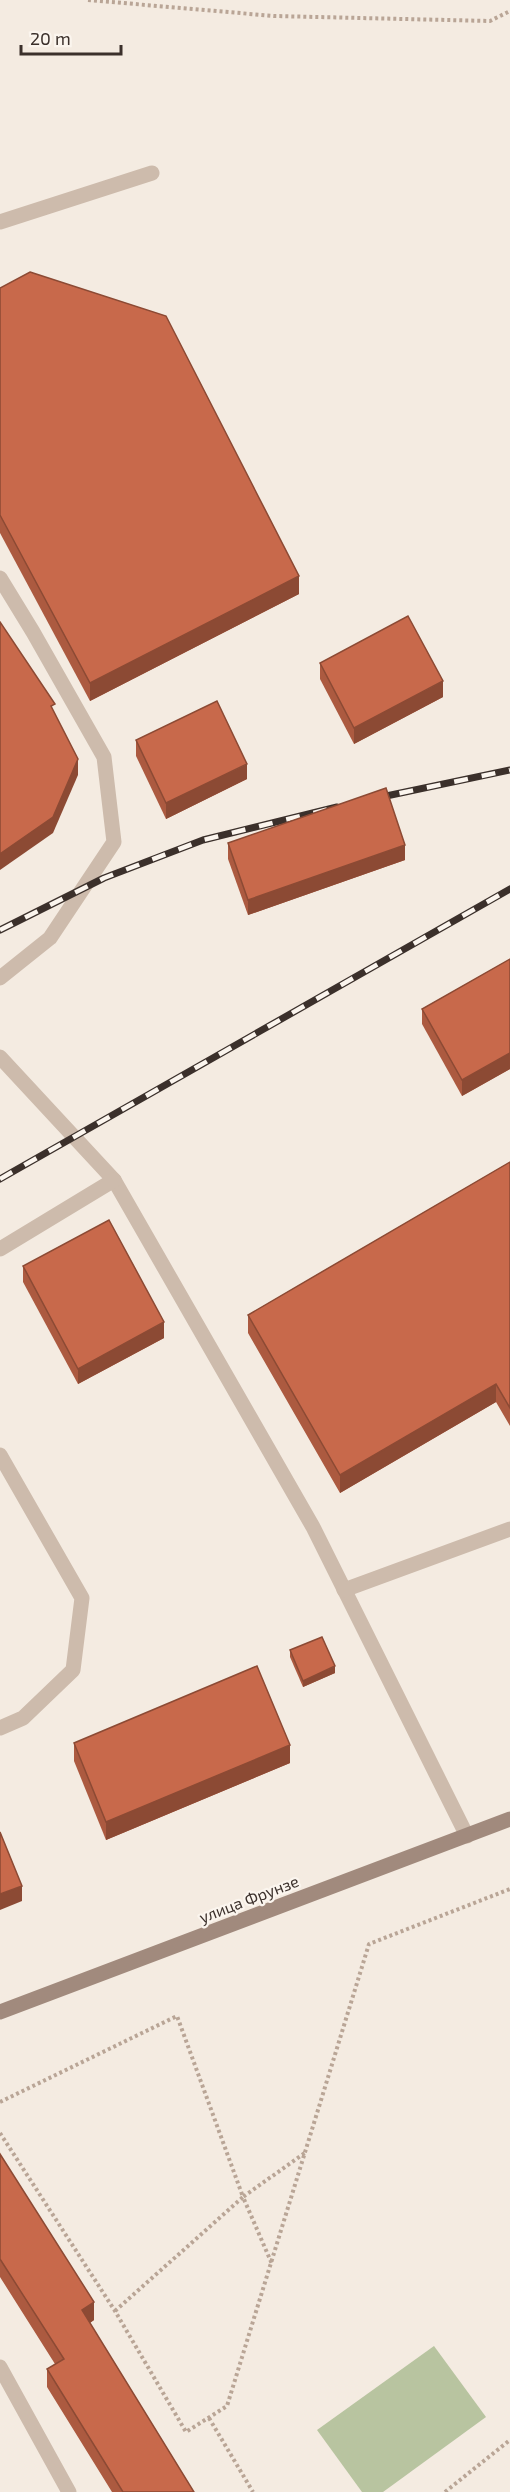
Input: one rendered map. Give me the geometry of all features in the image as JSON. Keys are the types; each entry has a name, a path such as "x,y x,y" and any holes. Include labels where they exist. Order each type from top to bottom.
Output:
{"street":[{"name":"улица Фрунзе","path":"0,2012 510,1819"}],"lane":[{"path":"0,222 152,173"},
{"path":"0,579 104,757 114,842 50,938 0,978"},
{"path":"0,1057 114,1180 313,1527 467,1836"},
{"path":"0,1249 114,1180"},
{"path":"0,1455 82,1598 73,1670 23,1718 0,1728"},
{"path":"344,1590 510,1529"},
{"path":"0,2367 69,2492"}],"path":[{"path":"88,0 274,16 490,21 510,11"},
{"path":"0,2133 115,2312 186,2432 227,2406 307,2152 369,1944 510,1889"},
{"path":"0,2102 177,2016 243,2197 272,2265"},
{"path":"115,2312 243,2197 307,2152"},
{"path":"209,2418 253,2492"},
{"path":"445,2492 510,2440"}],"green space":[{"path":"434,2346 486,2417 383,2492 362,2492 317,2430"}],"building":[{"path":"30,272 166,316 299,576 90,683 0,515 0,288"},
{"path":"408,616 443,681 354,728 320,663"},
{"path":"0,622 55,704 51,706 78,759 53,817 0,854"},
{"path":"217,701 247,764 166,803 136,740"},
{"path":"386,788 405,845 248,900 228,843"},
{"path":"510,959 510,1053 462,1080 422,1009"},
{"path":"510,1162 510,1408 496,1384 340,1475 248,1315"},
{"path":"109,1220 164,1322 78,1369 23,1266"},
{"path":"322,1637 335,1666 303,1681 290,1650"},
{"path":"257,1666 290,1745 106,1822 74,1743"},
{"path":"0,1832 22,1886 0,1894"},
{"path":"0,2154 94,2302 82,2310 194,2492 123,2492 47,2369 64,2359 0,2259"}],"railway":[{"path":"372,799 510,770"},
{"path":"0,930 104,878 203,840 337,807"},
{"path":"0,1179 510,889"}]}
